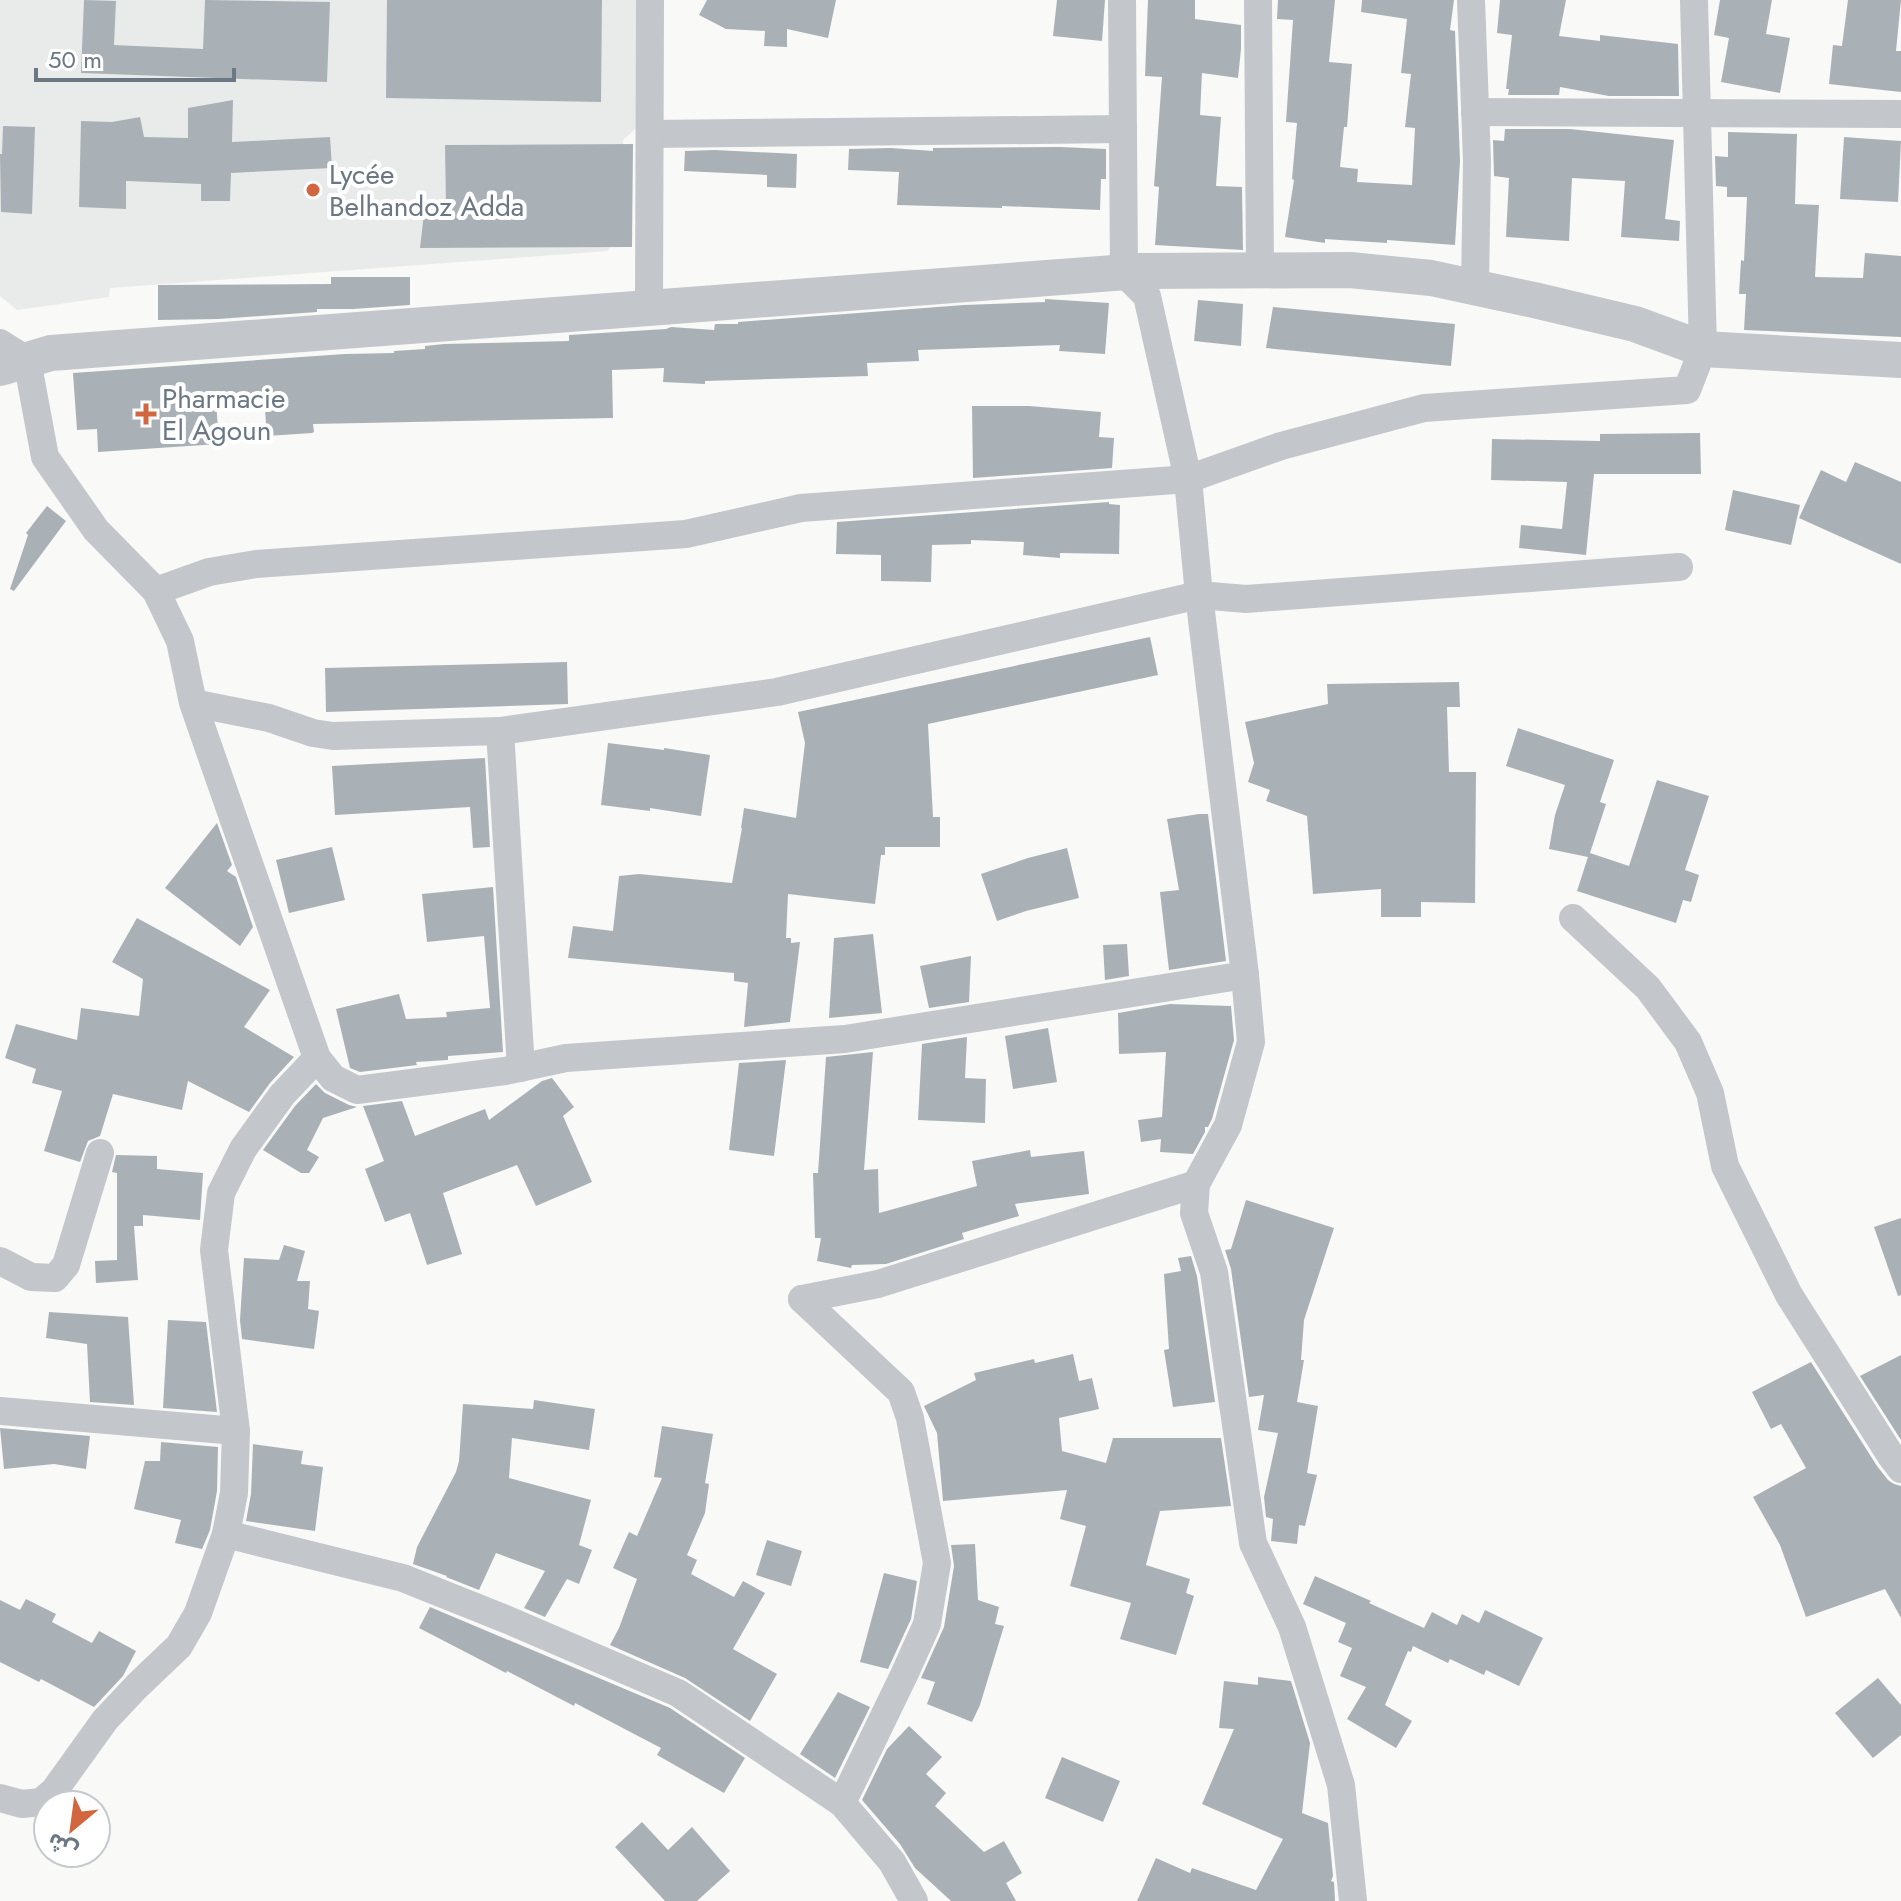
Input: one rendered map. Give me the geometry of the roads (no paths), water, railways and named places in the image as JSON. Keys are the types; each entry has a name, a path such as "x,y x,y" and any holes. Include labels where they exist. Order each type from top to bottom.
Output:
{"street":[{"path":"649,308 650,0"},
{"path":"1122,0 1124,273 1147,296 1188,479 1251,1042 1228,1125 1196,1184 1194,1213 1214,1272 1253,1543 1292,1627 1341,1785 1353,1901"},
{"path":"1258,0 1260,271"},
{"path":"1471,0 1477,161 1475,287"},
{"path":"156,591 209,572 256,564 686,534 801,508 1188,479 1281,446 1424,408 1687,390 1703,349 1694,0"},
{"path":"1475,112 1901,114"},
{"path":"650,134 1123,129"},
{"path":"1245,975 845,1039 566,1058 505,1071 357,1090 333,1078 317,1058 193,703 180,641 156,591 96,530 45,457 9,357 1124,273 1350,270 1431,278 1475,287 1635,324 1703,349 1901,360"},
{"path":"193,703 269,718 313,733 333,736 500,731 777,692 1199,595 1246,599 1679,567"},
{"path":"500,731 521,1068"},
{"path":"1573,918 1648,988 1688,1042 1710,1093 1725,1166 1789,1295 1901,1469"},
{"path":"0,1798 22,1804 41,1802 54,1791 105,1720 179,1646 198,1613 226,1534 234,1493 236,1431 214,1250 221,1193 243,1149 282,1095 317,1058"},
{"path":"0,1261 31,1277 55,1278 66,1265 100,1153"},
{"path":"842,1803 927,1624 937,1563 910,1418 901,1392 802,1299 878,1284 1196,1184"},
{"path":"0,1411 236,1431"},
{"path":"226,1534 403,1578 678,1693 842,1803 892,1862 914,1901"}],"place":[{"name":"Lycée Belhandoz Adda","path":"313,190"},
{"name":"Pharmacie El Agoun","path":"146,414"}]}
